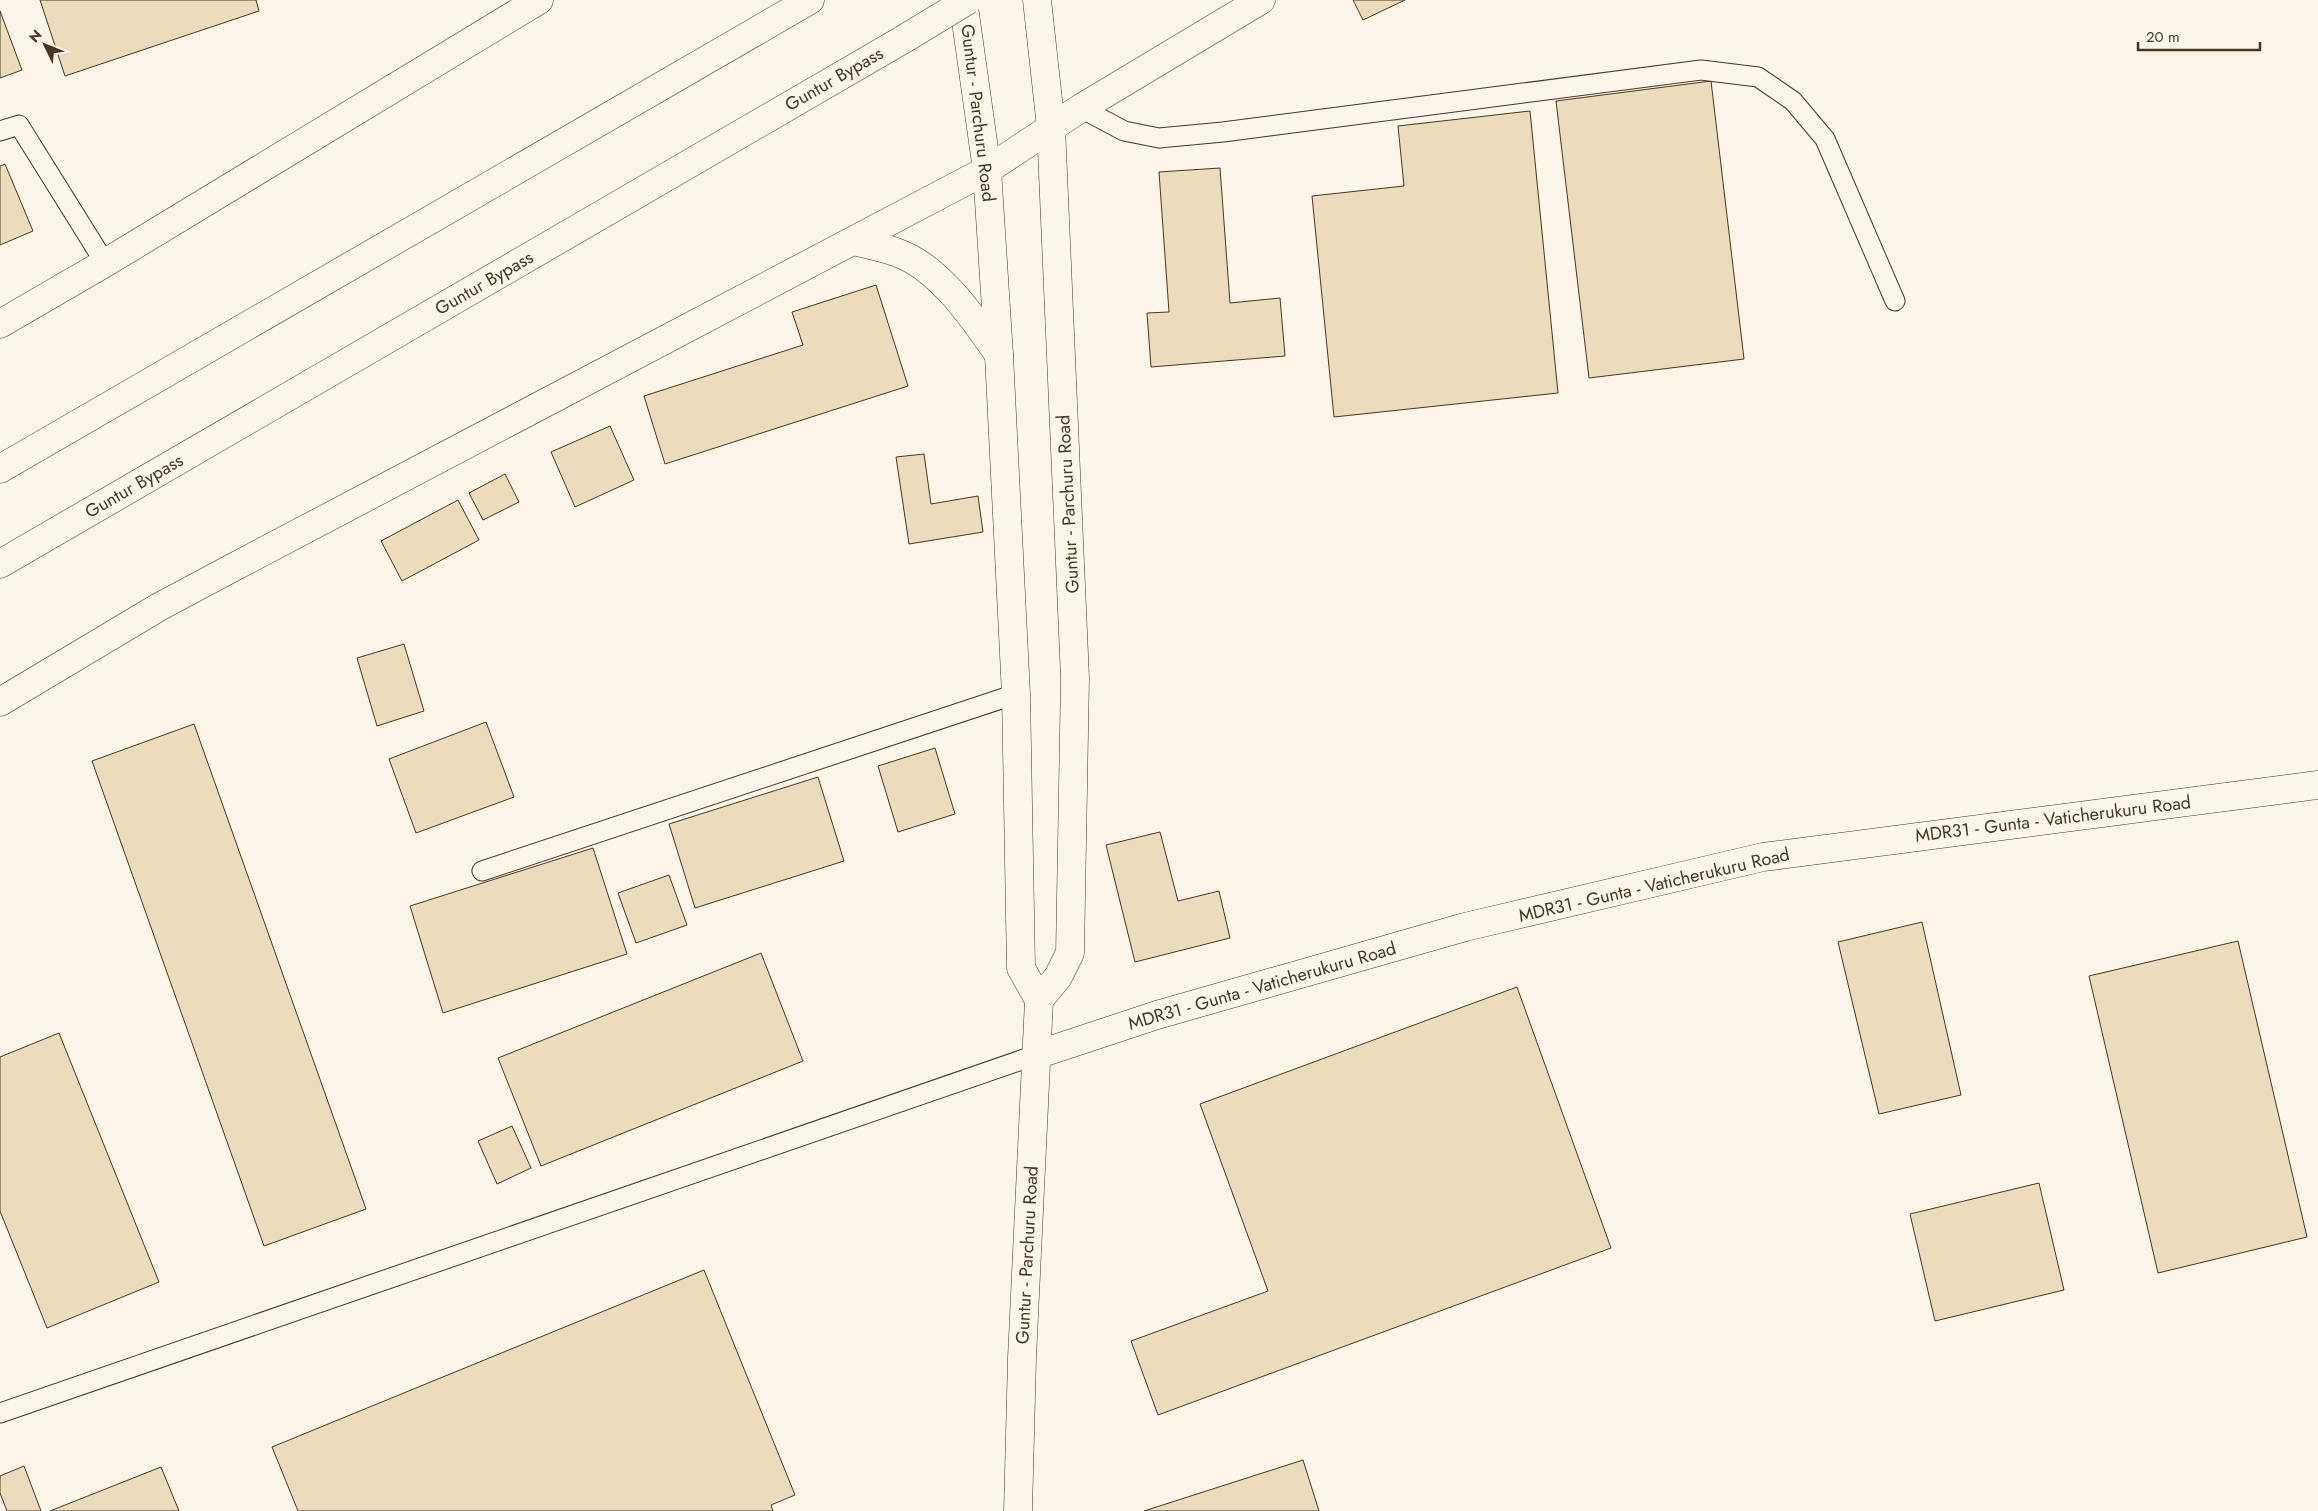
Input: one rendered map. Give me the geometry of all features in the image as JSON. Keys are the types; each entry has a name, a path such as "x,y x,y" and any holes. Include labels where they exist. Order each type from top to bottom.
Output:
{"main road":[{"path":"0,324 105,263 539,0"},
{"path":"0,469 810,0"},
{"name":"Guntur - Parchuru Road","path":"963,0 987,170 999,355 1016,694 1021,968 1039,1000 1023,1348 1018,1511"},
{"name":"Guntur Bypass","path":"0,564 968,0"},
{"name":"Guntur - Parchuru Road","path":"1037,0 1051,128 1076,678 1070,953 1058,977 1039,1000"},
{"path":"0,702 175,599 987,170 1081,108 1261,0"},
{"path":"854,241 900,253 923,268 960,300 999,355"},
{"name":"MDR31 - Gunta - Vaticherukuru Road","path":"1036,1055 1158,1015 1465,927 1763,857 2318,785"}],"lane":[{"path":"1081,108 1124,131 1158,138 1223,132 1701,70 1758,77 1793,101 1825,139 1895,301"},
{"path":"0,131 19,125 105,263"},
{"path":"482,871 1016,694"},
{"path":"0,1413 1036,1055"}],"building":[{"path":"40,0 256,0 259,11 65,76"},
{"path":"1353,0 1405,0 1363,20"},
{"path":"0,11 22,70 0,78"},
{"path":"1711,81 1744,359 1589,378 1556,101"},
{"path":"1530,111 1558,393 1334,417 1312,196 1404,186 1398,126"},
{"path":"5,164 33,231 0,245 0,166"},
{"path":"1220,168 1230,303 1280,298 1285,356 1151,367 1147,313 1169,312 1159,172"},
{"path":"876,285 908,386 665,464 644,396 803,345 792,312"},
{"path":"610,426 634,480 575,507 551,452"},
{"path":"924,454 931,504 978,496 983,532 909,544 896,457"},
{"path":"505,474 519,502 483,520 469,493"},
{"path":"458,500 479,540 402,581 381,541"},
{"path":"404,644 424,711 377,726 357,658"},
{"path":"486,722 514,797 416,833 389,759"},
{"path":"194,724 366,1209 264,1246 92,761"},
{"path":"935,748 955,814 898,832 878,766"},
{"path":"818,777 844,861 695,908 669,824"},
{"path":"1160,832 1178,901 1219,891 1230,938 1135,962 1106,845"},
{"path":"593,848 627,954 443,1013 410,906"},
{"path":"669,875 687,925 636,943 618,893"},
{"path":"1922,922 1961,1095 1879,1114 1838,942"},
{"path":"2238,941 2307,1237 2158,1273 2089,976"},
{"path":"761,953 803,1061 541,1166 498,1058"},
{"path":"1517,987 1611,1248 1158,1415 1131,1341 1268,1291 1200,1104"},
{"path":"59,1033 159,1282 47,1328 0,1211 0,1057"},
{"path":"512,1126 531,1168 497,1184 478,1141"},
{"path":"2039,1183 2064,1290 1935,1321 1910,1214"},
{"path":"704,1270 795,1495 771,1505 773,1511 298,1511 272,1447"},
{"path":"1303,1460 1319,1511 1144,1511"},
{"path":"24,1466 41,1511 7,1511 0,1493 0,1476"},
{"path":"161,1467 179,1511 50,1511"}]}
